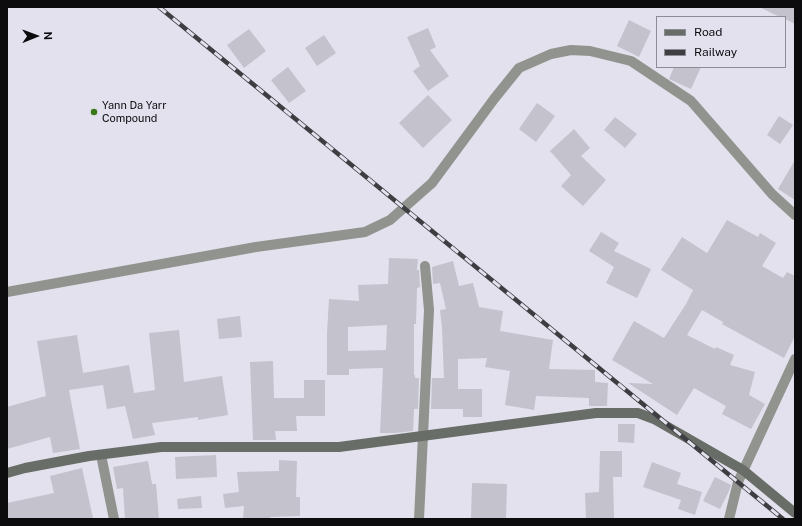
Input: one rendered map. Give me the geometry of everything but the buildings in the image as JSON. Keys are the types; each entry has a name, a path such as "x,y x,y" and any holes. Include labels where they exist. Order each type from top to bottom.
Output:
{"street":[{"path":"7,292 256,247 365,232 390,220 432,183 494,99 519,68 551,54 572,50 590,51 631,61 691,101 772,194 795,215"},
{"path":"420,519 430,310 425,266"},
{"path":"729,519 738,482 795,359"},
{"path":"7,474 25,468 161,447 339,447 596,413 638,413 654,419 743,470 795,512"},
{"path":"102,455 114,519"}],"railway":[{"path":"159,7 783,519"}],"place":[{"name":"Yann Da Yarr Compound","path":"94,112"}]}
